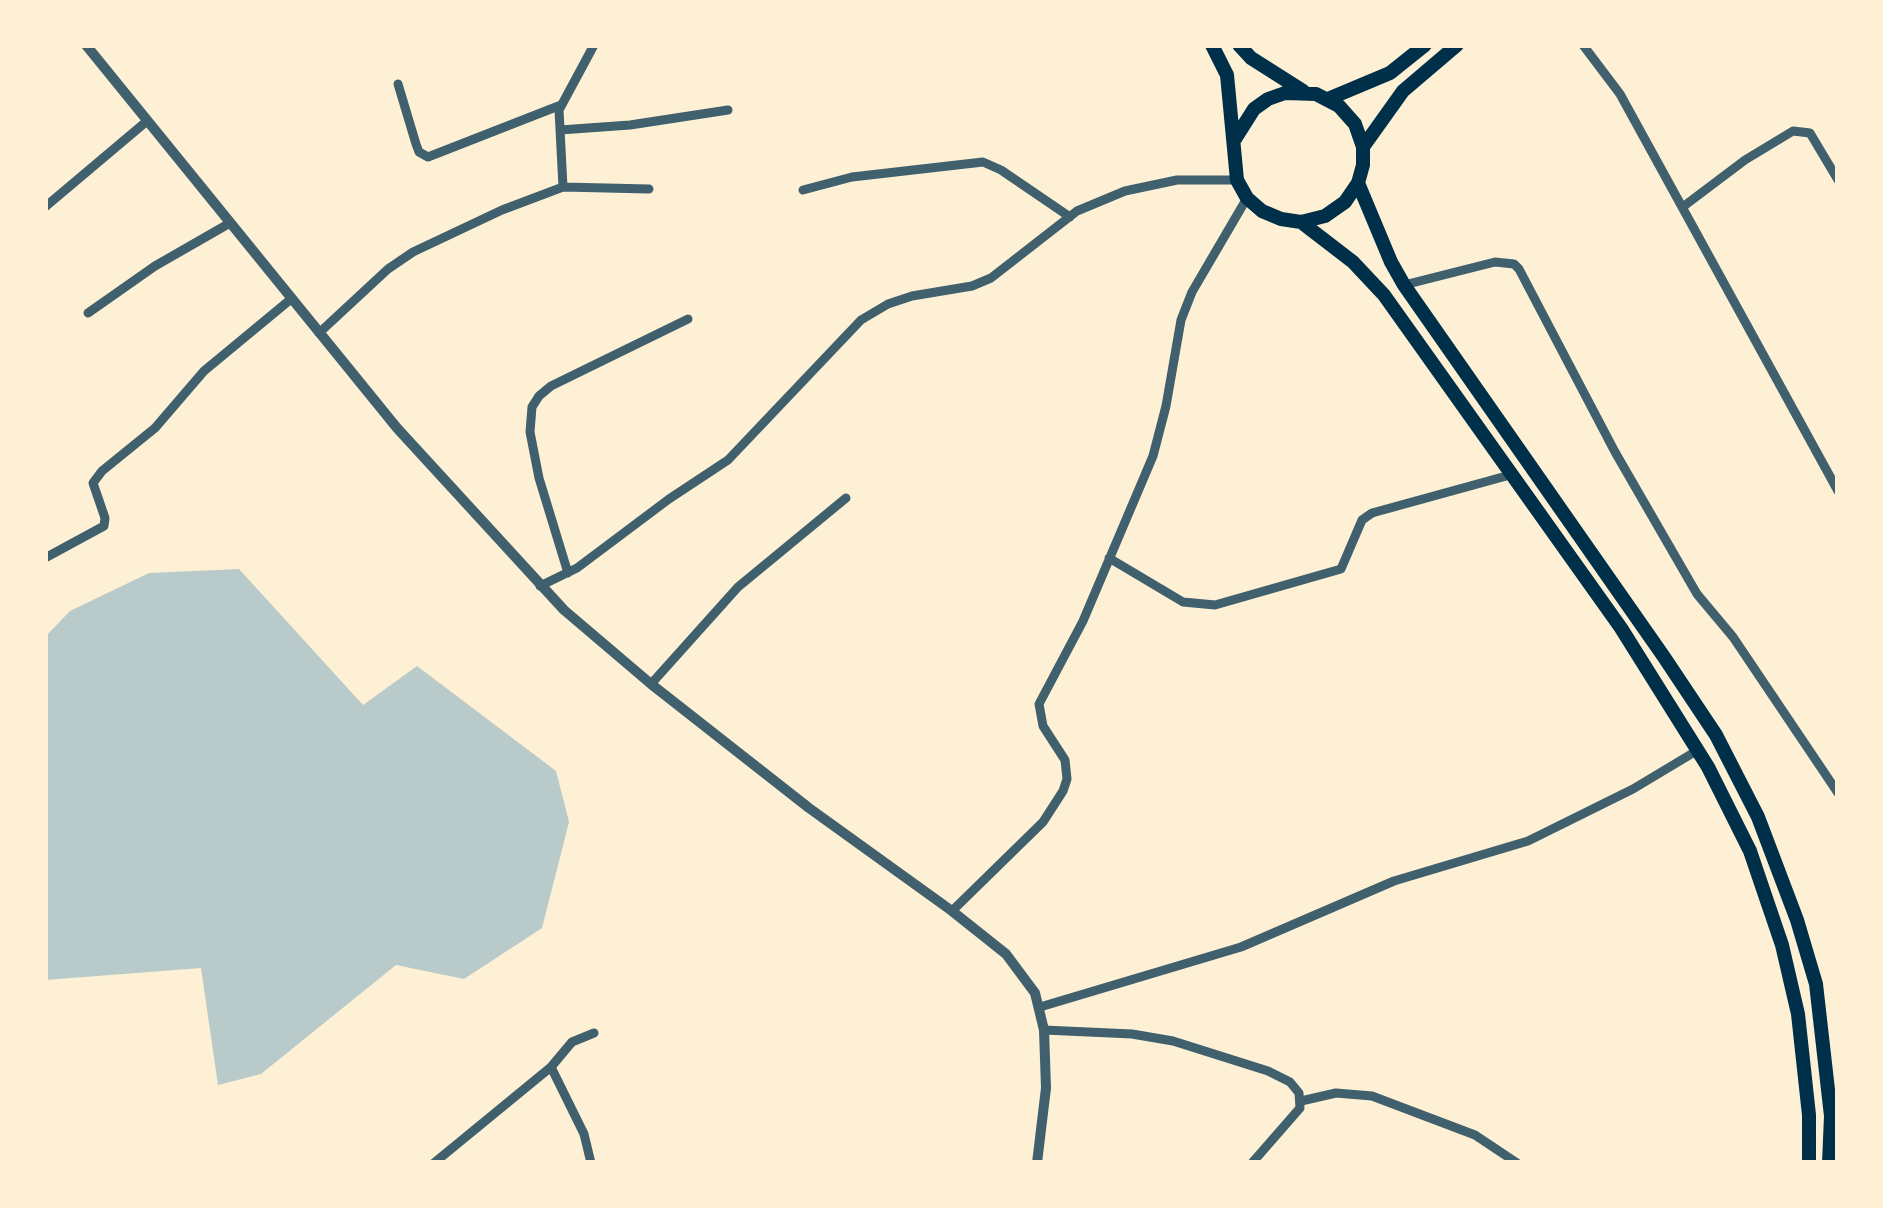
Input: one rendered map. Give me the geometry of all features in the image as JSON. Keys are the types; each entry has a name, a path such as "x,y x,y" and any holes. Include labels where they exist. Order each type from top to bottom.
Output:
{"highway":[{"path":"1212,45 1227,76 1237,180 1247,198 1262,211 1281,220 1302,222 1325,216 1344,202 1358,182 1363,148 1403,90 1457,45"},
{"path":"1239,45 1251,58 1303,92 1328,99 1355,124 1363,148"},
{"path":"1328,99 1390,73 1425,45"},
{"path":"1235,140 1254,109 1285,93 1303,92"},
{"path":"1358,182 1404,285 1716,735 1758,817 1797,920 1816,984 1831,1116 1829,1163"},
{"path":"1302,222 1353,262 1384,295 1621,628 1698,750 1750,851 1782,944 1798,1014 1810,1163"}],"street":[{"path":"86,45 397,428 564,610 808,808 952,910 1006,954 1035,993 1044,1030 1046,1088 1037,1163"},
{"path":"563,187 561,105 594,45"},
{"path":"1583,45 1620,94 1838,491"},
{"path":"398,84 419,152 428,157 561,105"},
{"path":"560,130 630,125 728,110"},
{"path":"45,207 146,122"},
{"path":"1684,206 1744,160 1793,131 1803,130 1816,141 1838,180"},
{"path":"803,190 852,177 984,162 1070,217"},
{"path":"540,586 568,573 743,447 861,320 900,300 972,286 990,278 1070,217 1098,201 1157,182 1237,180"},
{"path":"319,332 414,252 502,210 563,187 649,188"},
{"path":"952,910 1044,822 1063,791 1068,769 1042,726 1040,704 1083,622 1153,456 1181,320 1192,292 1247,198"},
{"path":"88,313 155,266 230,224"},
{"path":"1404,285 1495,262 1514,264 1697,594 1734,637 1838,792"},
{"path":"45,558 104,526 93,484 102,471 155,428 204,371 292,299"},
{"path":"568,573 539,478 530,432 532,407 551,386 688,319"},
{"path":"1109,558 1184,602 1215,605 1342,569 1362,520 1372,513 1510,476"},
{"path":"651,684 738,586 846,498"},
{"path":"1040,1007 1241,947 1394,881 1528,841 1634,789 1698,750"},
{"path":"1044,1030 1132,1034 1173,1042 1268,1071 1295,1086 1301,1101 1296,1114 1252,1163"},
{"path":"434,1163 551,1068 572,1042 594,1032"},
{"path":"551,1068 584,1134 592,1163"},
{"path":"1301,1101 1336,1093 1372,1096 1475,1135 1517,1163"}],"shaded area":[{"path":"239,569 363,705 417,666 556,771 569,822 542,928 464,979 396,965 261,1074 218,1085 201,968 45,980 45,637 70,611 149,573"}]}
